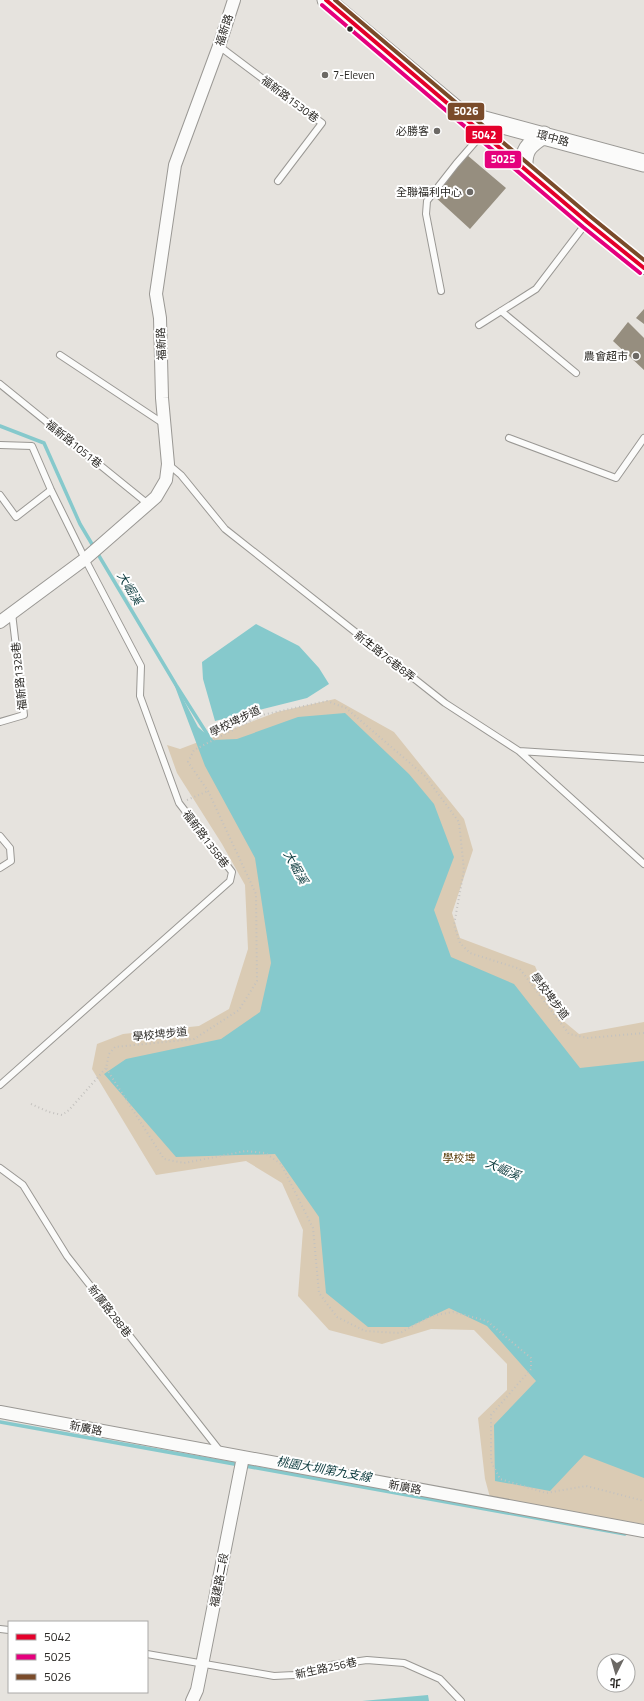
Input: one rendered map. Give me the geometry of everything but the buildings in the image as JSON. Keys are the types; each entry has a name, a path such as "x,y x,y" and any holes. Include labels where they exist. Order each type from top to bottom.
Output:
{"main road":[{"path":"326,0 462,114"},
{"name":"環中路","path":"462,114 644,163"},
{"path":"524,169 523,157 526,150 533,142 544,136"}],"street":[{"name":"福新路","path":"0,622 85,559 156,497 166,480 168,464 162,398 160,318 156,294 175,165 219,46 234,0"},
{"path":"462,114 524,169 644,268"},
{"name":"新廣路","path":"0,1412 644,1531"},
{"name":"福建路二段","path":"192,1701 202,1665 243,1457"}],"lane":[{"name":"福新路1530巷","path":"219,46 322,123 278,181"},
{"path":"441,291 426,214 427,201 483,133"},
{"path":"479,326 536,289 587,222"},
{"path":"501,311 576,373"},
{"path":"60,355 165,425"},
{"name":"福新路1051巷","path":"0,384 148,504"},
{"path":"509,438 616,478 644,438"},
{"name":"福新路1358巷","path":"0,445 32,446 50,490 141,666 140,696 179,803 232,872 230,881 0,1085"},
{"name":"新生路76巷8弄","path":"168,464 181,475 225,529 445,704 519,751 644,759"},
{"path":"0,495 16,516 50,490"},
{"name":"福新路1328巷","path":"0,722 24,714 12,613"},
{"path":"519,751 644,864"},
{"path":"0,836 10,848 11,861 0,868"},
{"name":"新廣路288巷","path":"0,1168 23,1185 67,1256 222,1454"},
{"name":"新生路256巷","path":"148,1654 202,1665 274,1676 294,1675 331,1665 367,1660 404,1663 440,1679 461,1701"}],"path":[{"name":"學校埤步道","path":"106,1068 109,1054 115,1047 194,1039 239,1010 257,981 256,894 208,791 188,762 194,750 262,715 327,701 346,708 425,776 459,822 464,870 454,926 460,943 470,953 520,969 569,1034 588,1038 644,1033"},
{"path":"179,803 208,791"},
{"path":"31,1104 48,1112 62,1115 69,1110 106,1068 164,1159 184,1163 246,1151 265,1153 281,1164 313,1228 319,1293 337,1317 365,1331 400,1334 431,1316 453,1312 487,1321 531,1358 531,1369 491,1415 491,1461 500,1479 546,1493 586,1486 644,1501"}],"green space":[{"name":"學校埤","path":"335,699 394,732 464,819 473,850 452,913 460,938 535,966 555,1014 579,1034 644,1022 644,1524 491,1501 485,1479 478,1418 507,1390 507,1364 474,1330 431,1329 382,1344 329,1330 298,1296 303,1230 282,1183 246,1161 156,1175 92,1069 97,1044 123,1034 199,1026 229,1009 248,949 245,885 222,844 177,773 167,745 180,749 277,712"}],"water":[{"path":"256,624 299,646 319,668 329,684 307,698 215,721 203,679 202,662"},
{"name":"學校埤","path":"171,676 198,727 213,740 237,739 298,717 345,713 409,774 434,804 454,857 434,910 451,957 514,984 580,1068 644,1061 644,1478 584,1455 550,1491 495,1481 494,1425 536,1381 487,1326 449,1308 409,1327 368,1327 326,1293 319,1217 275,1154 176,1157 104,1074 126,1059 221,1039 260,1012 271,963 255,858 205,766"},
{"path":"428,1695 429,1701 362,1701"}],"waterway":[{"name":"大崛溪","path":"0,426 44,443 80,524 176,685 211,740"},
{"name":"桃園大圳第九支線","path":"0,1422 625,1534"}],"transit line":[{"name":"5042","path":"326,0 587,222 644,268"},
{"name":"5026","path":"335,0 591,217 644,260"},
{"name":"5025","path":"322,5 583,227 640,273"}],"place":[{"name":"7-Eleven","path":"325,75"},
{"name":"必勝客","path":"437,131"},
{"name":"全聯福利中心","path":"470,192"},
{"name":"農會超市","path":"636,356"}]}
